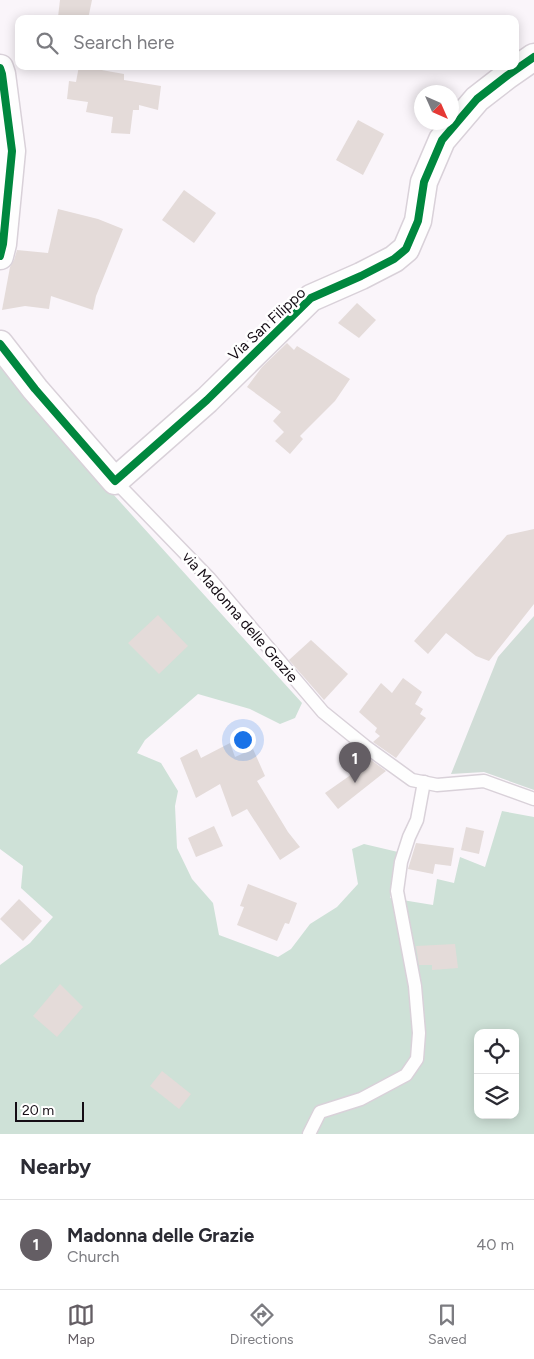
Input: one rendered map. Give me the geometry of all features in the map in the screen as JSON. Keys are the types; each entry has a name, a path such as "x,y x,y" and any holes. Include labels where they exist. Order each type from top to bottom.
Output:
{"street":[{"name":"Via San Filippo","path":"519,67 534,57"},
{"path":"0,68 12,151 3,244 0,256"},
{"name":"Via San Filippo","path":"115,481 206,400 310,298 361,276 394,259 406,248 418,221 424,182 442,140 477,99 515,70"},
{"name":"via Madonna delle Grazie","path":"0,344 115,481"}],"lane":[{"name":"via Madonna delle Grazie","path":"115,481 210,579 323,712 365,746 412,780 437,785 484,781 534,799"},
{"path":"309,1134 320,1112 361,1099 406,1075 417,1059 419,1033 415,986 397,891 401,862 417,820 424,782"}],"shaded area":[{"path":"534,616 534,790 484,772 451,774 498,657"}],"green space":[{"path":"0,365 27,399 302,703 295,718 280,724 250,709 198,694 145,740 137,753 161,763 178,791 175,806 177,848 192,879 213,903 219,935 278,957 291,949 310,924 337,907 358,884 352,849 364,844 398,852 390,898 433,905 437,879 454,883 460,857 485,867 502,811 534,817 534,1134 0,1134 0,965 30,943 53,917 21,888 23,866 0,849"}],"building":[{"path":"60,0 92,0 89,15 58,15"},
{"path":"78,70 102,70 124,74 124,80 161,86 158,110 139,105 139,110 133,110 130,134 111,133 113,117 86,112 88,102 67,99 69,81 76,82"},
{"path":"358,120 384,134 363,175 336,160"},
{"path":"184,190 216,213 194,243 162,220"},
{"path":"58,209 98,219 123,229 96,296 93,310 51,296 49,309 25,306 2,310 10,267 17,250 48,253"},
{"path":"357,303 376,320 359,338 338,323"},
{"path":"287,343 294,350 297,346 350,379 335,401 300,436 303,439 290,454 275,441 284,432 273,421 281,412 247,387 262,367"},
{"path":"534,529 534,604 489,661 476,656 446,633 428,654 414,641 507,535"},
{"path":"158,615 188,646 159,674 128,643"},
{"path":"311,640 348,674 324,700 289,660"},
{"path":"403,678 422,692 415,704 423,709 420,714 426,718 396,758 373,742 380,736 375,732 377,728 359,712 381,683 392,693"},
{"path":"230,743 235,757 253,749 265,776 257,781 288,832 300,847 280,860 247,809 232,817 220,784 196,798 180,758 197,749 201,758"},
{"path":"360,752 386,771 338,809 325,793 355,772 347,762"},
{"path":"214,826 223,846 196,857 188,838"},
{"path":"466,827 484,831 479,854 461,850"},
{"path":"416,843 454,848 451,866 435,864 433,874 408,869"},
{"path":"248,884 297,903 289,924 285,923 277,941 237,925 244,907 240,906"},
{"path":"19,899 42,921 23,941 0,919"},
{"path":"455,944 458,968 432,970 432,965 419,965 416,946"},
{"path":"60,984 83,1007 57,1037 33,1016"},
{"path":"162,1071 191,1094 179,1109 150,1086"}],"cycle path":[{"path":"519,67 534,57"},
{"path":"0,68 12,151 3,244 0,256"},
{"path":"0,344 35,389 115,481 207,400 311,298 394,259 406,249 418,221 424,182 442,140 477,99 515,70"}],"place":[{"name":"Madonna delle Grazie","path":"355,783"}]}
